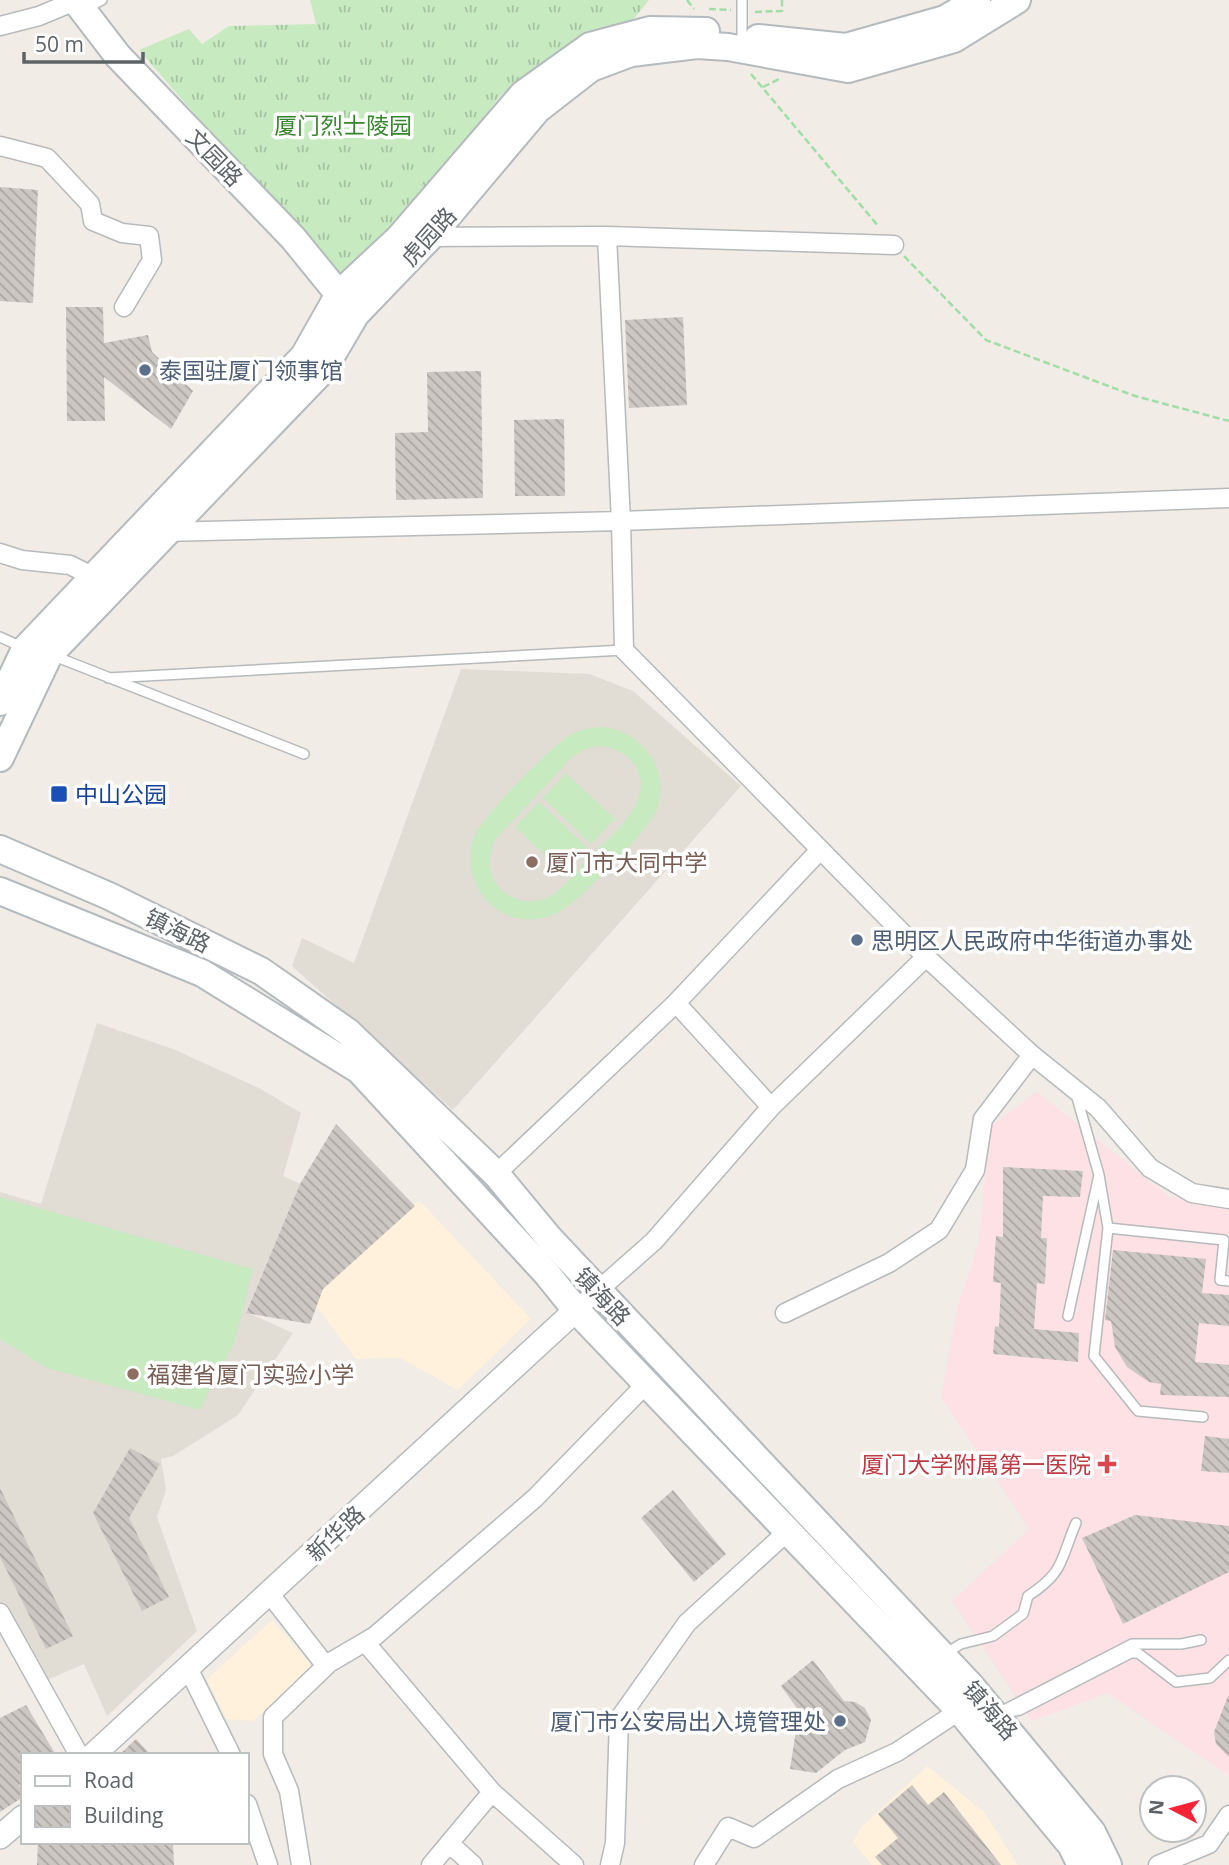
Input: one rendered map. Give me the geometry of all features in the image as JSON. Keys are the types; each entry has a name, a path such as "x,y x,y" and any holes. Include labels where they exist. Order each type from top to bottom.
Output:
{"main road":[{"name":"虎园路","path":"0,758 37,652 164,532 323,370 356,314 430,237 537,110 591,68 631,53 697,45 735,42 846,47 945,19 977,0"},
{"name":"虎园路","path":"0,702 94,577 304,356 339,294 399,237 523,94 590,46 650,30 710,31 735,42 848,69 954,39 1017,0"},
{"name":"文园路","path":"84,3 118,56 293,238 356,314"},
{"name":"镇海路","path":"0,849 109,896 261,971 348,1032 496,1174 550,1240 932,1663 1092,1832 1108,1865"},
{"name":"镇海路","path":"0,891 202,974 359,1070 547,1274 576,1310 788,1531 932,1663"},
{"name":"镇海路","path":"977,1712 1071,1845 1081,1865"}],"street":[{"path":"0,26 84,3"},
{"path":"0,146 47,158 90,204 93,221 122,233 149,236 152,260 124,307"},
{"path":"607,236 621,521 624,650 926,957 1032,1055 1098,1108 1150,1168 1192,1194 1229,1199"},
{"path":"399,237 607,236 894,245"},
{"path":"133,533 621,521 1229,498"},
{"path":"0,553 22,561 70,565 94,577"},
{"path":"496,1174 676,1003 820,850"},
{"path":"576,1310 654,1241 771,1107 926,957"},
{"path":"676,1003 771,1107"},
{"path":"785,1312 888,1263 939,1230 975,1170 983,1119 1032,1055"},
{"name":"新华路","path":"95,1753 576,1310"},
{"path":"301,1865 289,1791 273,1754 273,1717 326,1666 365,1642 535,1498 646,1384"},
{"path":"610,1865 615,1843 619,1718 687,1623 788,1531"},
{"path":"270,1593 326,1666"},
{"path":"0,1613 78,1753"},
{"path":"365,1642 492,1792 574,1865"},
{"path":"188,1668 230,1753"},
{"path":"704,1865 728,1827 754,1838 838,1779 977,1712"},
{"path":"431,1865 492,1792"},
{"path":"248,1807 268,1865"},
{"path":"1158,1865 1209,1844 1229,1815"},
{"path":"0,1837 21,1819"},
{"path":"449,1843 473,1865"}],"lane":[{"path":"735,42 742,0"},
{"path":"0,637 304,754"},
{"path":"108,678 624,650"},
{"path":"1074,1090 1100,1175 1108,1228 1094,1356 1138,1411 1203,1417"},
{"path":"1068,1316 1100,1175"},
{"path":"1108,1228 1224,1240 1220,1280 1229,1280"},
{"path":"932,1663 961,1644 993,1636 1023,1614 1028,1596 1050,1582 1064,1560 1076,1522"},
{"path":"977,1712 1132,1644 1181,1644 1201,1640"},
{"path":"977,1712 1020,1710 1131,1653 1138,1653 1176,1682 1210,1678 1229,1660"}],"path":[{"path":"765,12 782,11 782,0"},
{"path":"735,42 762,88 894,245 986,340 1135,396 1229,421"},
{"path":"762,88 782,77"}],"shaded area":[{"name":"厦门市大同中学","path":"461,669 589,674 633,691 741,786 453,1110 292,966 302,938 354,963"},
{"name":"福建省厦门实验小学","path":"97,1023 173,1049 259,1088 301,1113 283,1176 300,1184 246,1312 293,1333 238,1415 173,1456 161,1459 166,1490 157,1517 197,1631 107,1716 84,1664 33,1686 0,1611 0,1192 41,1204"},
{"name":"厦门大学附属第一医院","path":"1037,1092 1170,1197 1229,1203 1229,1776 1108,1693 1032,1721 952,1601 1030,1529 941,1398 957,1309 979,1241 990,1127"},
{"path":"419,1200 531,1319 458,1390 400,1358 356,1359 316,1306 323,1289"},
{"path":"272,1620 313,1667 253,1721 226,1719 207,1679"},
{"path":"927,1766 984,1812 1018,1865 872,1865 853,1842 860,1829"}],"green space":[{"name":"厦门烈士陵园","path":"310,0 649,0 628,26 557,55 501,95 347,289 139,50 189,29 202,44 229,26 316,24"},
{"path":"603,727 631,736 651,756 661,782 656,812 612,865 583,894 561,911 534,919 518,918 495,908 485,898 474,879 470,856 476,833 505,796 563,740 583,730","holes":["607,747 627,757 640,777 641,790 630,815 556,893 542,900 530,901 507,894 494,881 490,869 495,840 573,756 587,748"]},
{"path":"566,773 615,819 591,844 543,798"},
{"path":"539,802 588,848 564,873 515,827"},
{"path":"0,1197 253,1269 234,1343 200,1410 47,1368 0,1339"}],"building":[{"path":"0,187 38,190 33,303 0,301"},
{"path":"66,307 103,307 104,343 148,335 152,352 193,391 171,429 104,377 105,421 67,421"},
{"path":"683,317 687,405 629,408 625,320"},
{"path":"481,371 483,498 396,500 395,433 428,432 427,372"},
{"path":"564,419 565,496 515,496 514,420"},
{"path":"336,1124 415,1206 323,1289 310,1324 246,1313 300,1184"},
{"path":"1003,1167 1083,1171 1080,1197 1043,1196 1041,1238 1047,1238 1045,1284 1037,1283 1034,1329 1079,1333 1078,1362 993,1354 995,1326 999,1327 1001,1283 993,1282 996,1236 1003,1237"},
{"path":"1113,1250 1206,1259 1202,1293 1229,1295 1229,1326 1199,1323 1195,1362 1229,1365 1229,1397 1160,1395 1161,1384 1149,1382 1127,1367 1115,1347 1111,1321 1105,1320"},
{"path":"1205,1436 1229,1439 1229,1473 1201,1471"},
{"path":"130,1448 160,1464 129,1518 169,1597 142,1611 93,1513"},
{"path":"0,1488 73,1636 46,1649 0,1557"},
{"path":"673,1490 726,1554 694,1582 641,1518"},
{"path":"1135,1515 1229,1526 1229,1572 1123,1624 1082,1538"},
{"path":"813,1660 844,1701 855,1702 865,1708 871,1720 865,1742 845,1750 816,1773 790,1769 799,1711 781,1686"},
{"path":"1228,1696 1229,1757 1216,1744 1214,1732"},
{"path":"26,1705 55,1753 21,1753 21,1798 0,1812 0,1718"},
{"path":"136,1739 149,1753 121,1753"},
{"path":"912,1785 928,1805 944,1792 1001,1865 882,1865 875,1857 898,1838 878,1814"},
{"path":"38,1844 173,1844 174,1865 37,1865"}],"place":[{"name":"泰国驻厦门领事馆","path":"145,370"},
{"name":"中山公园","path":"59,794"},
{"name":"厦门市大同中学","path":"532,862"},
{"name":"思明区人民政府中华街道办事处","path":"857,940"},
{"name":"福建省厦门实验小学","path":"133,1374"},
{"name":"厦门大学附属第一医院","path":"1107,1464"},
{"name":"厦门市公安局出入境管理处","path":"840,1721"}]}
